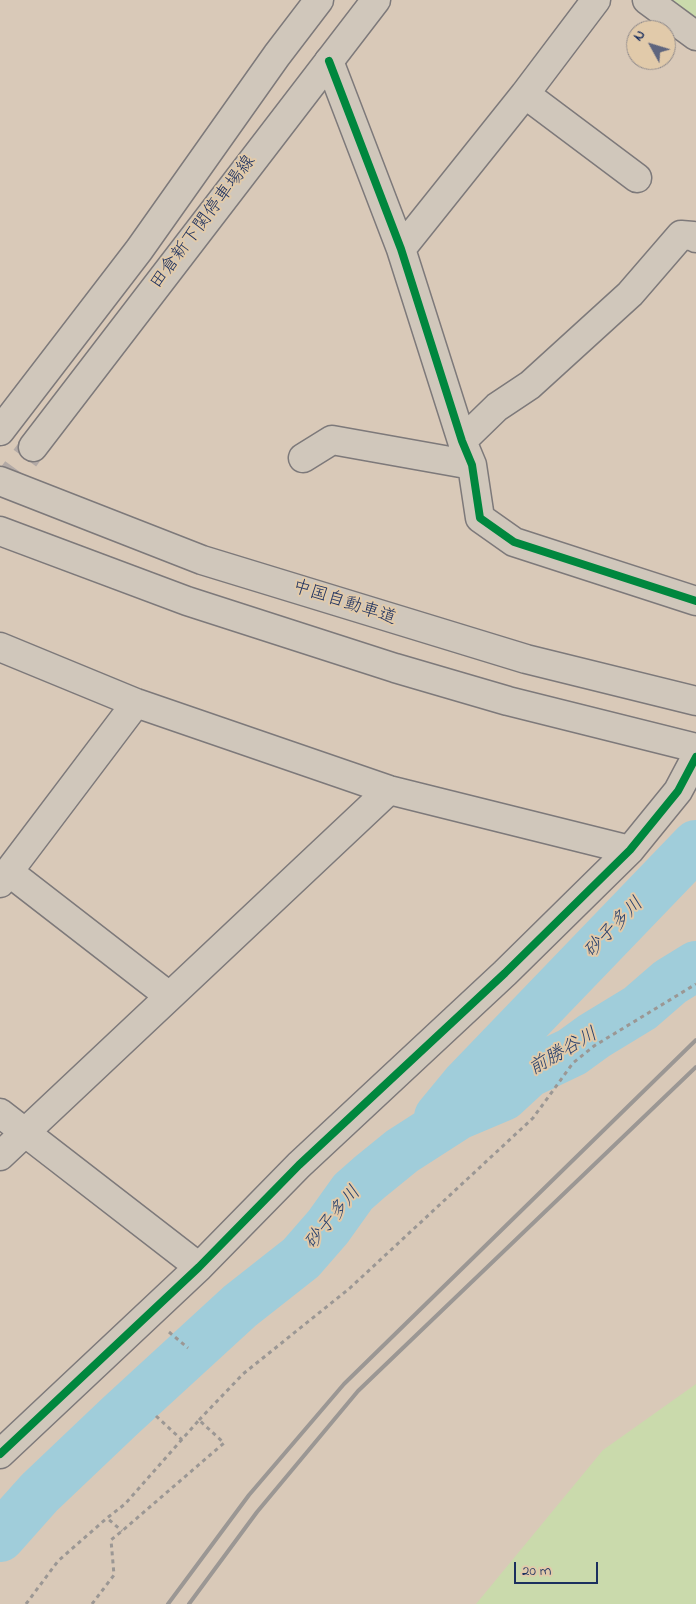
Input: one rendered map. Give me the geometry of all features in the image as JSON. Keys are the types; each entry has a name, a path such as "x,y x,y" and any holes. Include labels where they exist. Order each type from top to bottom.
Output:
{"main road":[{"name":"田倉新下関停車場線","path":"0,432 139,250 277,54 319,0"},
{"name":"田倉新下関停車場線","path":"33,447 376,0"},
{"path":"401,249 526,94 596,0"},
{"path":"647,0 696,36"},
{"path":"329,61 401,249 467,453 480,518 514,542 696,602"},
{"path":"526,94 637,178"},
{"path":"467,453 497,408 530,385 630,294 682,235 696,238"},
{"path":"304,458 332,440 467,453"},
{"name":"中国自動車道","path":"0,481 202,560 499,651 696,702"},
{"path":"0,531 187,601 395,668 508,701 696,748"},
{"path":"0,647 136,703 389,790 630,850"},
{"path":"136,703 4,877 169,996"},
{"path":"0,1454 199,1267 300,1165 505,973 687,795 696,757"},
{"path":"0,1156 389,790"},
{"path":"0,1113 199,1267"}],"path":[{"path":"26,1604 58,1560 125,1504 199,1420 243,1374 350,1288 533,1118 573,1062 594,1046 696,984"},
{"path":"156,1416 182,1440"},
{"path":"92,1604 114,1576 111,1540 224,1443 199,1420"},
{"path":"107,1518 122,1531"}],"green space":[{"path":"670,0 696,0 696,20"},
{"path":"696,1384 696,1604 476,1604 603,1450"}],"waterway":[{"name":"砂子多川","path":"439,1117 467,1083 696,845"},
{"name":"砂子多川","path":"0,1537 40,1492 120,1416 240,1306 301,1258 328,1227 353,1192 370,1177 402,1151 458,1115 503,1096 528,1073 572,1052 640,1008 670,982 696,966"}],"tunnel":[{"path":"0,492 33,447"}],"railway":[{"path":"168,1604 249,1495 344,1384 696,1040"},
{"path":"189,1604 257,1512 358,1391 696,1067"}],"cycle path":[{"path":"329,61 401,249 462,441 472,465 480,518 514,542 696,601"},
{"path":"0,1454 199,1267 299,1165 505,973 630,850 678,791 696,757"}],"water label":[{"name":"前勝谷川","path":"564,1053"}]}
